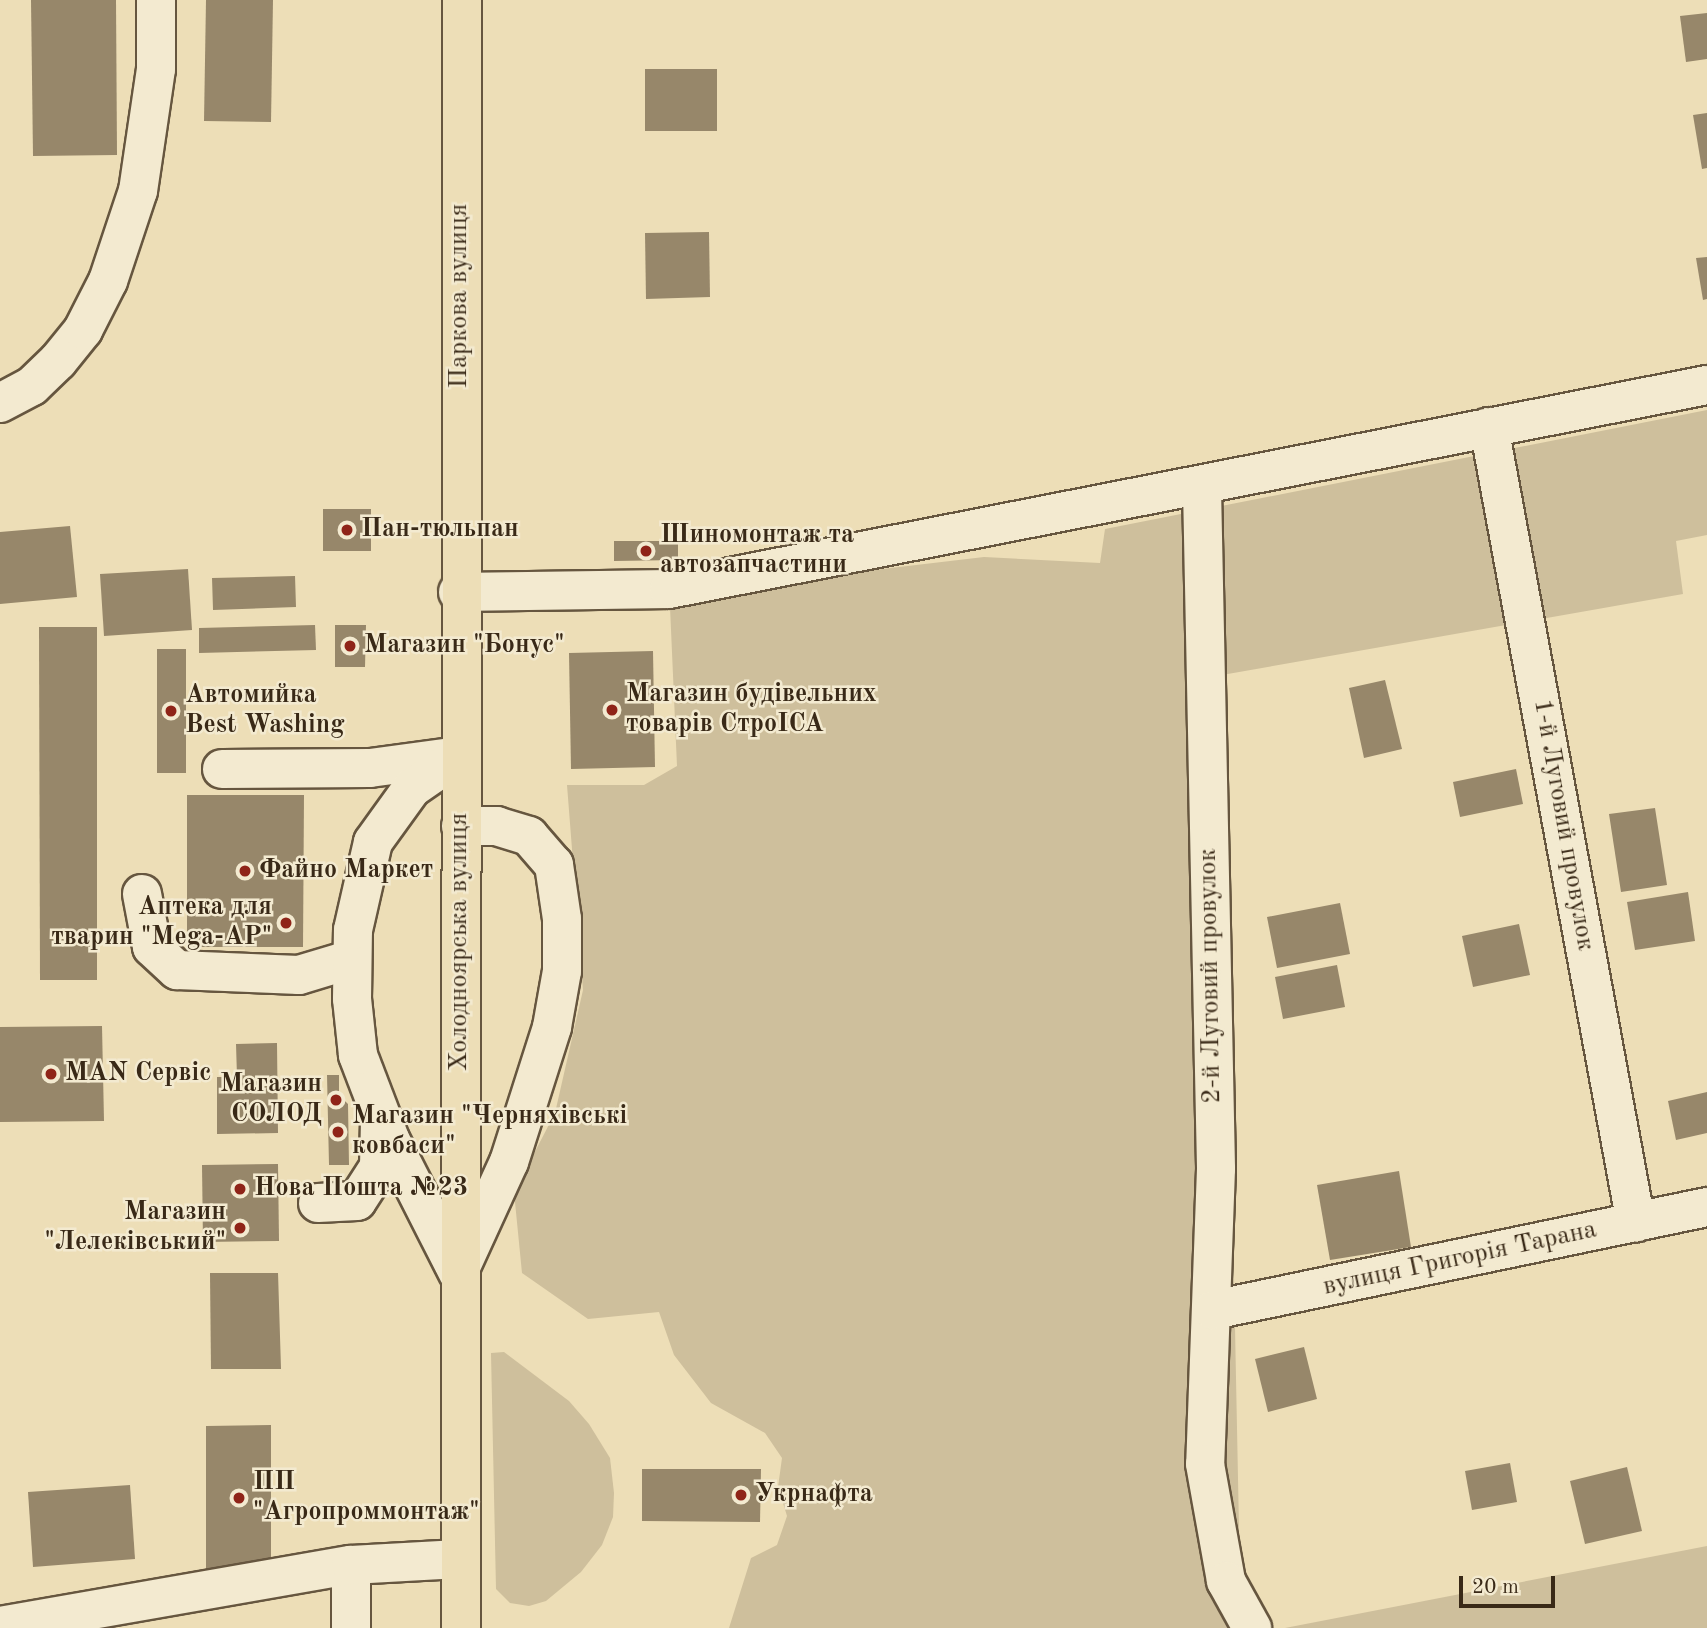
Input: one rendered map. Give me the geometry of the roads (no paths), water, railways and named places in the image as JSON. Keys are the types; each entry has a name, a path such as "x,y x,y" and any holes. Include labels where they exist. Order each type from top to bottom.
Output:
{"main road":[{"name":"Паркова вулиця","path":"458,592 462,0"},
{"name":"Холодноярська вулиця","path":"458,592 461,1628"}],"street":[{"path":"0,403 32,386 58,361 83,330 108,281 138,191 156,69 156,0"},
{"path":"458,592 668,589 1202,488 1489,427 1707,385"},
{"name":"1-й Луговий провулок","path":"1489,427 1636,1223"},
{"name":"2-й Луговий провулок","path":"1202,488 1216,1169 1213,1310 1205,1464 1226,1581 1252,1628"},
{"path":"222,769 370,768 460,755"},
{"path":"458,1273 381,1114 358,1055 352,959 353,930 373,842 412,788 460,755"},
{"path":"458,1273 509,1162 552,1027 562,971 562,919 554,865 529,836 497,826 460,826"},
{"path":"142,894 152,947 177,970 299,975 352,959"},
{"path":"318,1203 357,1200 379,1167 381,1114"},
{"name":"вулиця Григорія Тарана","path":"1213,1310 1707,1207"},
{"path":"2,1627 351,1565 459,1559"},
{"path":"351,1565 351,1628"}],"place":[{"name":"Пан-тюльпан","path":"347,530"},
{"name":"Шиномонтаж та автозапчастини","path":"646,551"},
{"name":"Магазин \"Бонус\"","path":"350,646"},
{"name":"Магазин будівельних товарів СтроІСА","path":"612,710"},
{"name":"Автомийка Best Washing","path":"171,711"},
{"name":"Файно Маркет","path":"245,871"},
{"name":"Аптека для тварин \"Mega-AP\"","path":"286,923"},
{"name":"MAN Сервіс","path":"51,1074"},
{"name":"Магазин СОЛОД","path":"336,1100"},
{"name":"Магазин \"Черняхівські ковбаси\"","path":"338,1132"},
{"name":"Нова Пошта №23","path":"240,1189"},
{"name":"Магазин \"Лелеківський\"","path":"240,1228"},
{"name":"Укрнафта","path":"741,1495"},
{"name":"ПП \"Агропроммонтаж\"","path":"239,1498"}]}
